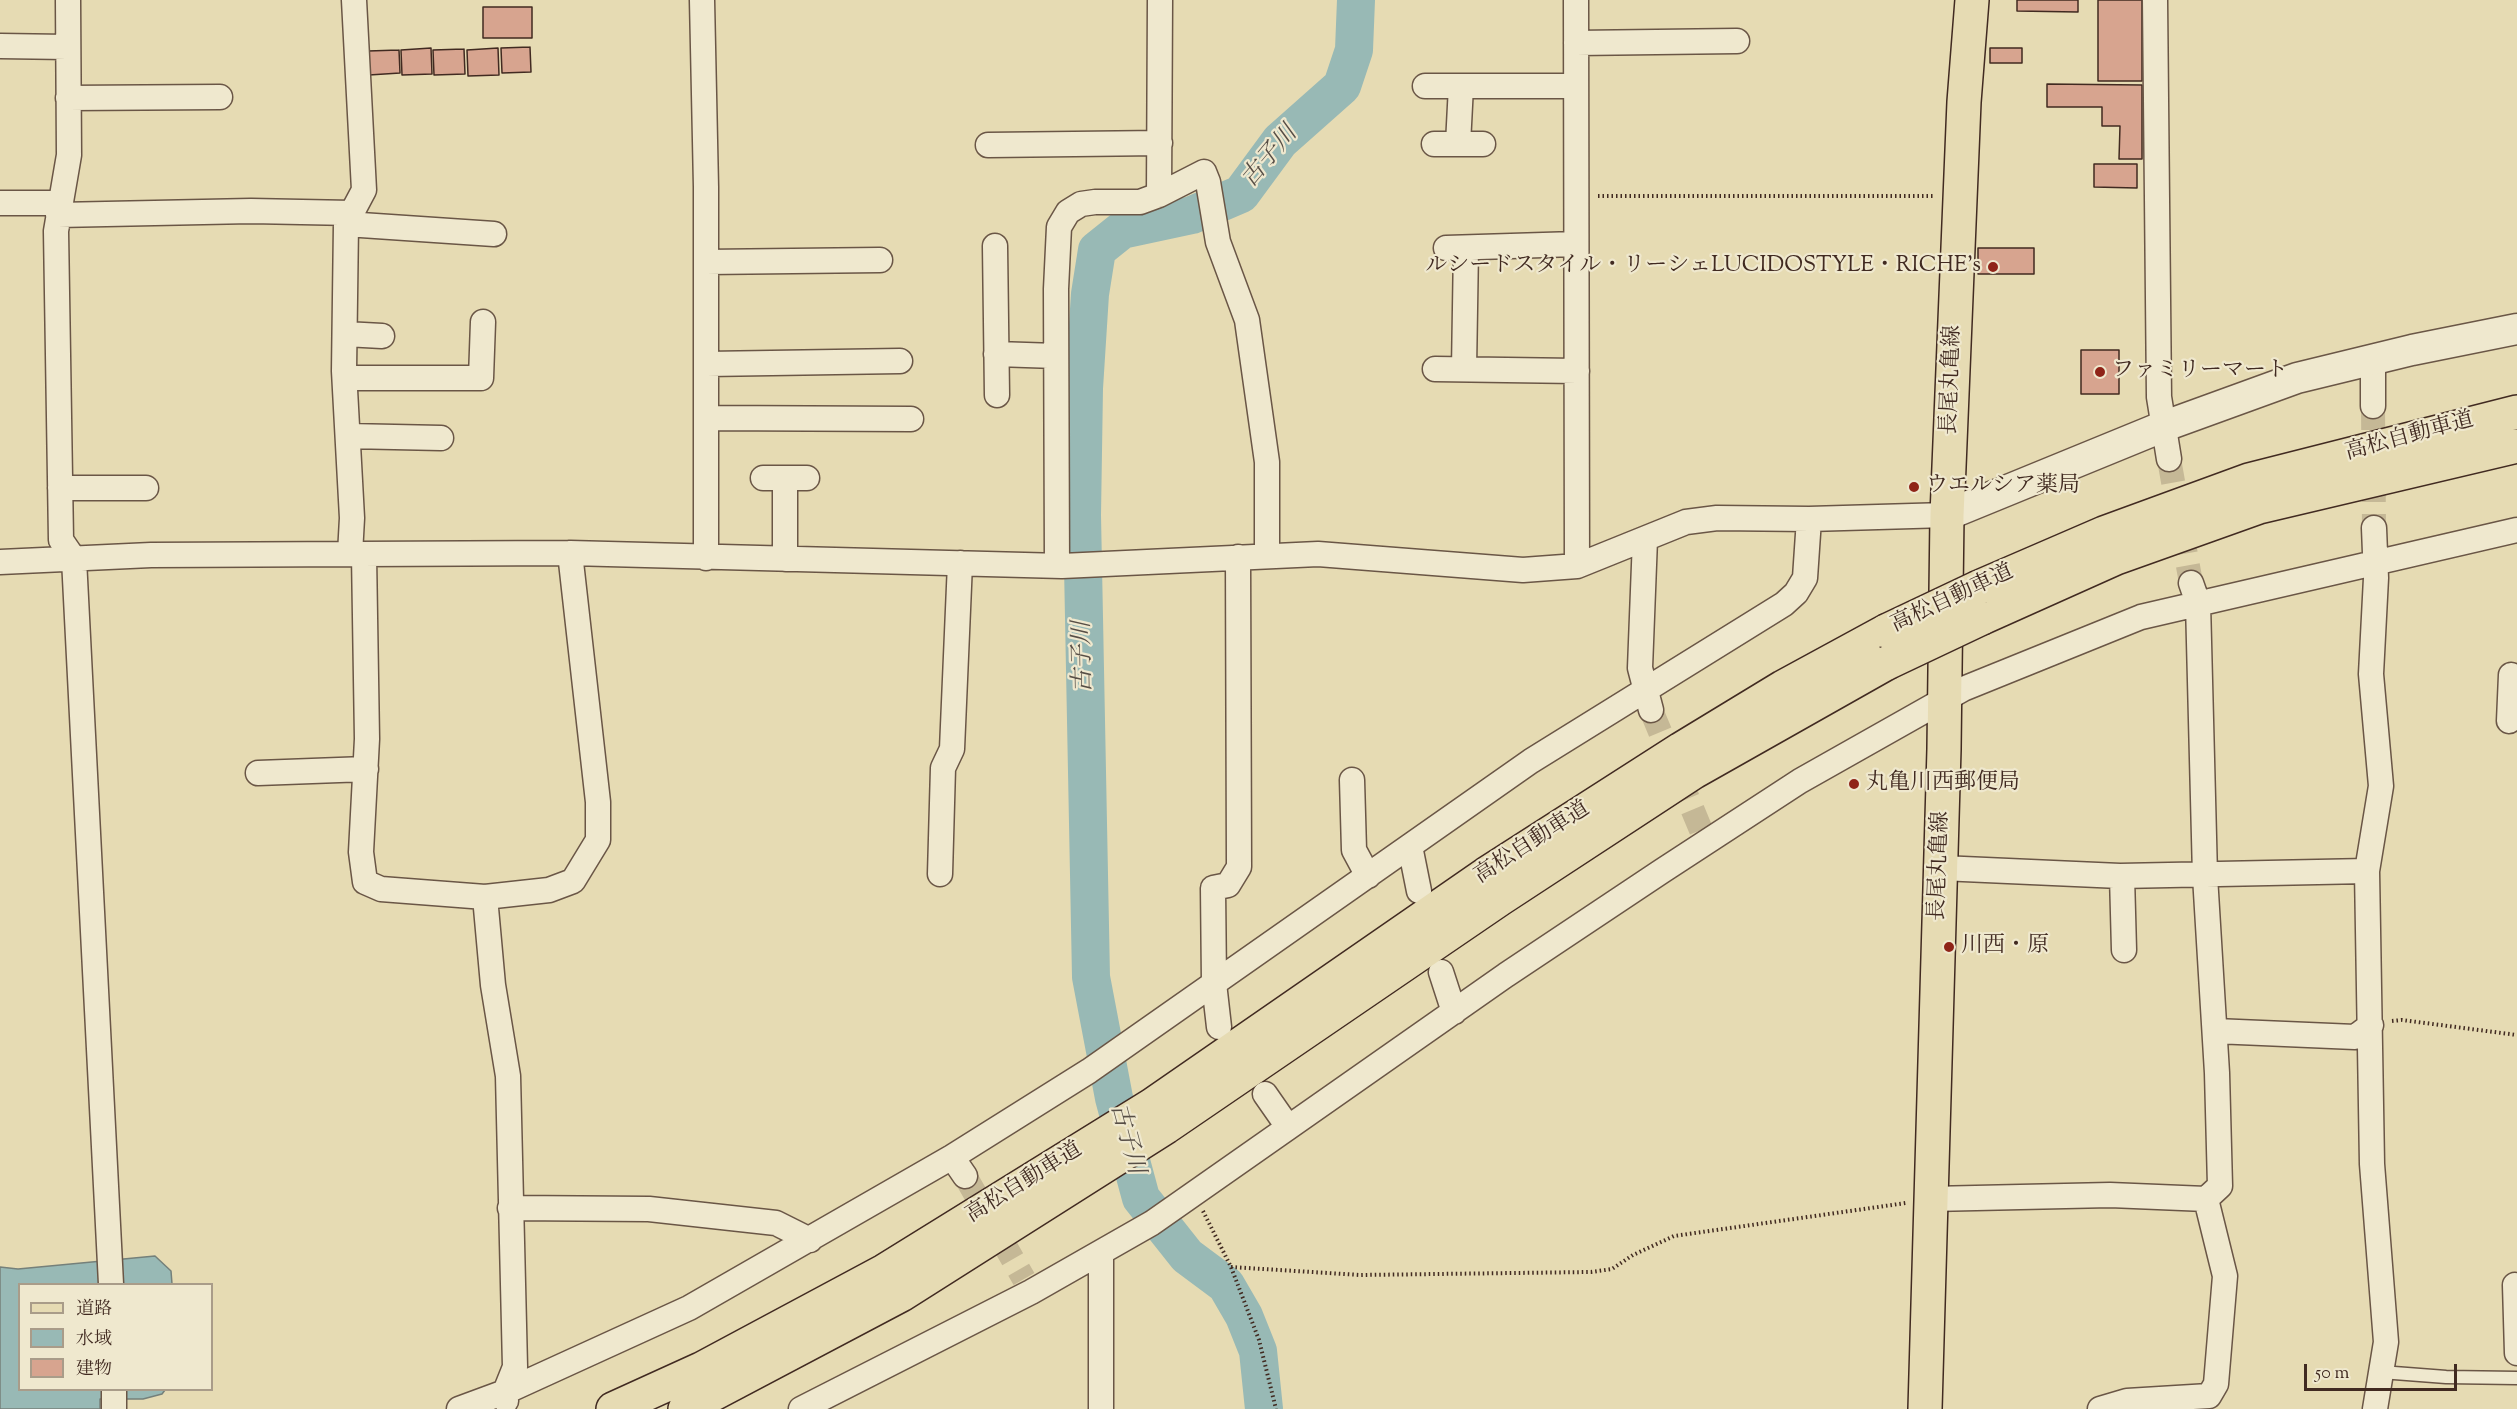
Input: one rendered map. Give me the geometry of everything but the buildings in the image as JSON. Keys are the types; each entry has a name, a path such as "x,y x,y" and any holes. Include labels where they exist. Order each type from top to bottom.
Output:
{"main road":[{"name":"長尾丸亀線","path":"1924,1409 1941,868 1947,514 1960,196 1972,0"},
{"name":"高松自動車道","path":"685,1409 900,1295 1087,1162 1500,899 1694,772 1887,663 1981,603 2104,533 2249,480 2517,412"},
{"name":"高松自動車道","path":"1159,1116 1486,874 1773,693 1886,631 1981,603 2259,507 2517,446"},
{"name":"高松自動車道","path":"613,1409 700,1369 1087,1162"}],"street":[{"path":"68,0 69,155 56,231 61,540 74,559 111,1283"},
{"path":"354,0 364,190 349,219 345,378 352,518 357,554 366,769 361,852 365,882 381,889 485,897 549,890 573,881 598,840 598,802 570,553"},
{"path":"702,0 707,364 706,558"},
{"path":"1159,195 1161,0"},
{"path":"1576,0 1577,566"},
{"path":"2155,0 2159,397 2162,427 2169,459"},
{"path":"1576,43 1737,41"},
{"path":"0,46 68,47"},
{"path":"1425,86 1576,86"},
{"path":"1461,86 1446,144 1483,144"},
{"path":"68,98 220,97"},
{"path":"988,145 1160,143"},
{"path":"1060,566 1056,356 1056,249 1059,227 1068,212 1081,204 1095,201 1140,202 1204,172 1208,182 1212,218 1218,242 1247,320 1267,462 1267,556"},
{"path":"0,203 59,209 251,211 494,234"},
{"path":"1464,369 1456,248 1576,244"},
{"path":"995,246 997,395"},
{"path":"706,262 880,260"},
{"path":"345,378 481,378 483,322"},
{"path":"0,562 151,555 570,553 1106,566 1318,554 1523,570 1577,566 1686,522 1717,518 1809,519 1947,514 2162,427 2297,378 2373,359 2517,329"},
{"path":"345,334 382,336"},
{"path":"996,354 1056,356"},
{"path":"2373,359 2373,406"},
{"path":"707,364 900,361"},
{"path":"1435,369 1577,370"},
{"path":"706,418 911,419"},
{"path":"348,436 441,438"},
{"path":"785,478 785,559"},
{"path":"60,488 146,488"},
{"path":"459,1409 506,1400 688,1308 810,1240 958,1167 1112,1054 1531,761 1649,700 1784,604 1796,593 1805,578 1809,519"},
{"path":"2374,528 2376,563 2371,674 2381,786 2367,871 2372,1164 2386,1342 2375,1409"},
{"path":"801,1409 1028,1285 1101,1252 1152,1223 1704,836 1963,690 2194,593 2376,563 2517,530"},
{"path":"1645,539 1640,668 1649,700"},
{"path":"1219,1027 1214,983 1213,888 1228,885 1239,867 1238,557"},
{"path":"940,874 943,768 952,749 960,563"},
{"path":"1931,1199 2110,1195 2206,1199 2220,1186 2194,593"},
{"path":"2510,721 2513,690"},
{"path":"258,773 366,769"},
{"path":"1352,780 1354,850 1368,876"},
{"path":"1410,846 1419,891"},
{"path":"1941,868 2122,876 2367,871"},
{"path":"2122,876 2124,950"},
{"path":"485,897 493,985 508,1076 515,1367 506,1400"},
{"path":"1441,972 1454,1012"},
{"path":"2215,1031 2355,1037 2371,1025"},
{"path":"1265,1094 1288,1126"},
{"path":"2100,1409 2127,1401 2211,1402 2216,1384 2225,1276 2206,1199"},
{"path":"510,1208 660,1210 776,1223 810,1240"},
{"path":"1101,1252 1101,1409"},
{"path":"2515,1285 2517,1353"},
{"path":"114,1391 114,1409"}],"lane":[{"path":"2381,1372 2446,1377 2517,1378"}],"path":[{"path":"1576,196 1960,196"},
{"path":"2371,1025 2402,1020 2517,1035"},
{"path":"1186,1198 1231,1267 1259,1341 1276,1409"},
{"path":"1231,1267 1360,1275 1591,1272 1612,1269 1633,1255 1674,1236 1931,1199"}],"water":[{"path":"155,1256 171,1271 172,1283 18,1283 18,1391 164,1391 162,1394 143,1399 100,1399 100,1409 0,1409 0,1267 18,1269"}],"waterway":[{"name":"古子川","path":"1264,1409 1258,1351 1244,1316 1226,1285 1187,1256 1141,1198 1114,1098 1091,977 1082,515 1084,388 1090,294 1097,250 1122,230 1192,215 1241,194 1280,141 1342,86 1354,50 1356,0"}],"tunnel":[{"path":"2373,406 2374,528"},
{"path":"2169,459 2191,583"},
{"path":"1651,710 1701,830"},
{"path":"965,1176 1024,1279"}],"place":[{"name":"ルシードスタイル・リーシェLUCIDOSTYLE・RICHE's","path":"1993,267"},
{"name":"ファミリーマート","path":"2100,372"},
{"name":"ウエルシア薬局","path":"1914,487"},
{"name":"丸亀川西郵便局","path":"1854,784"},
{"name":"川西・原","path":"1949,947"}]}
